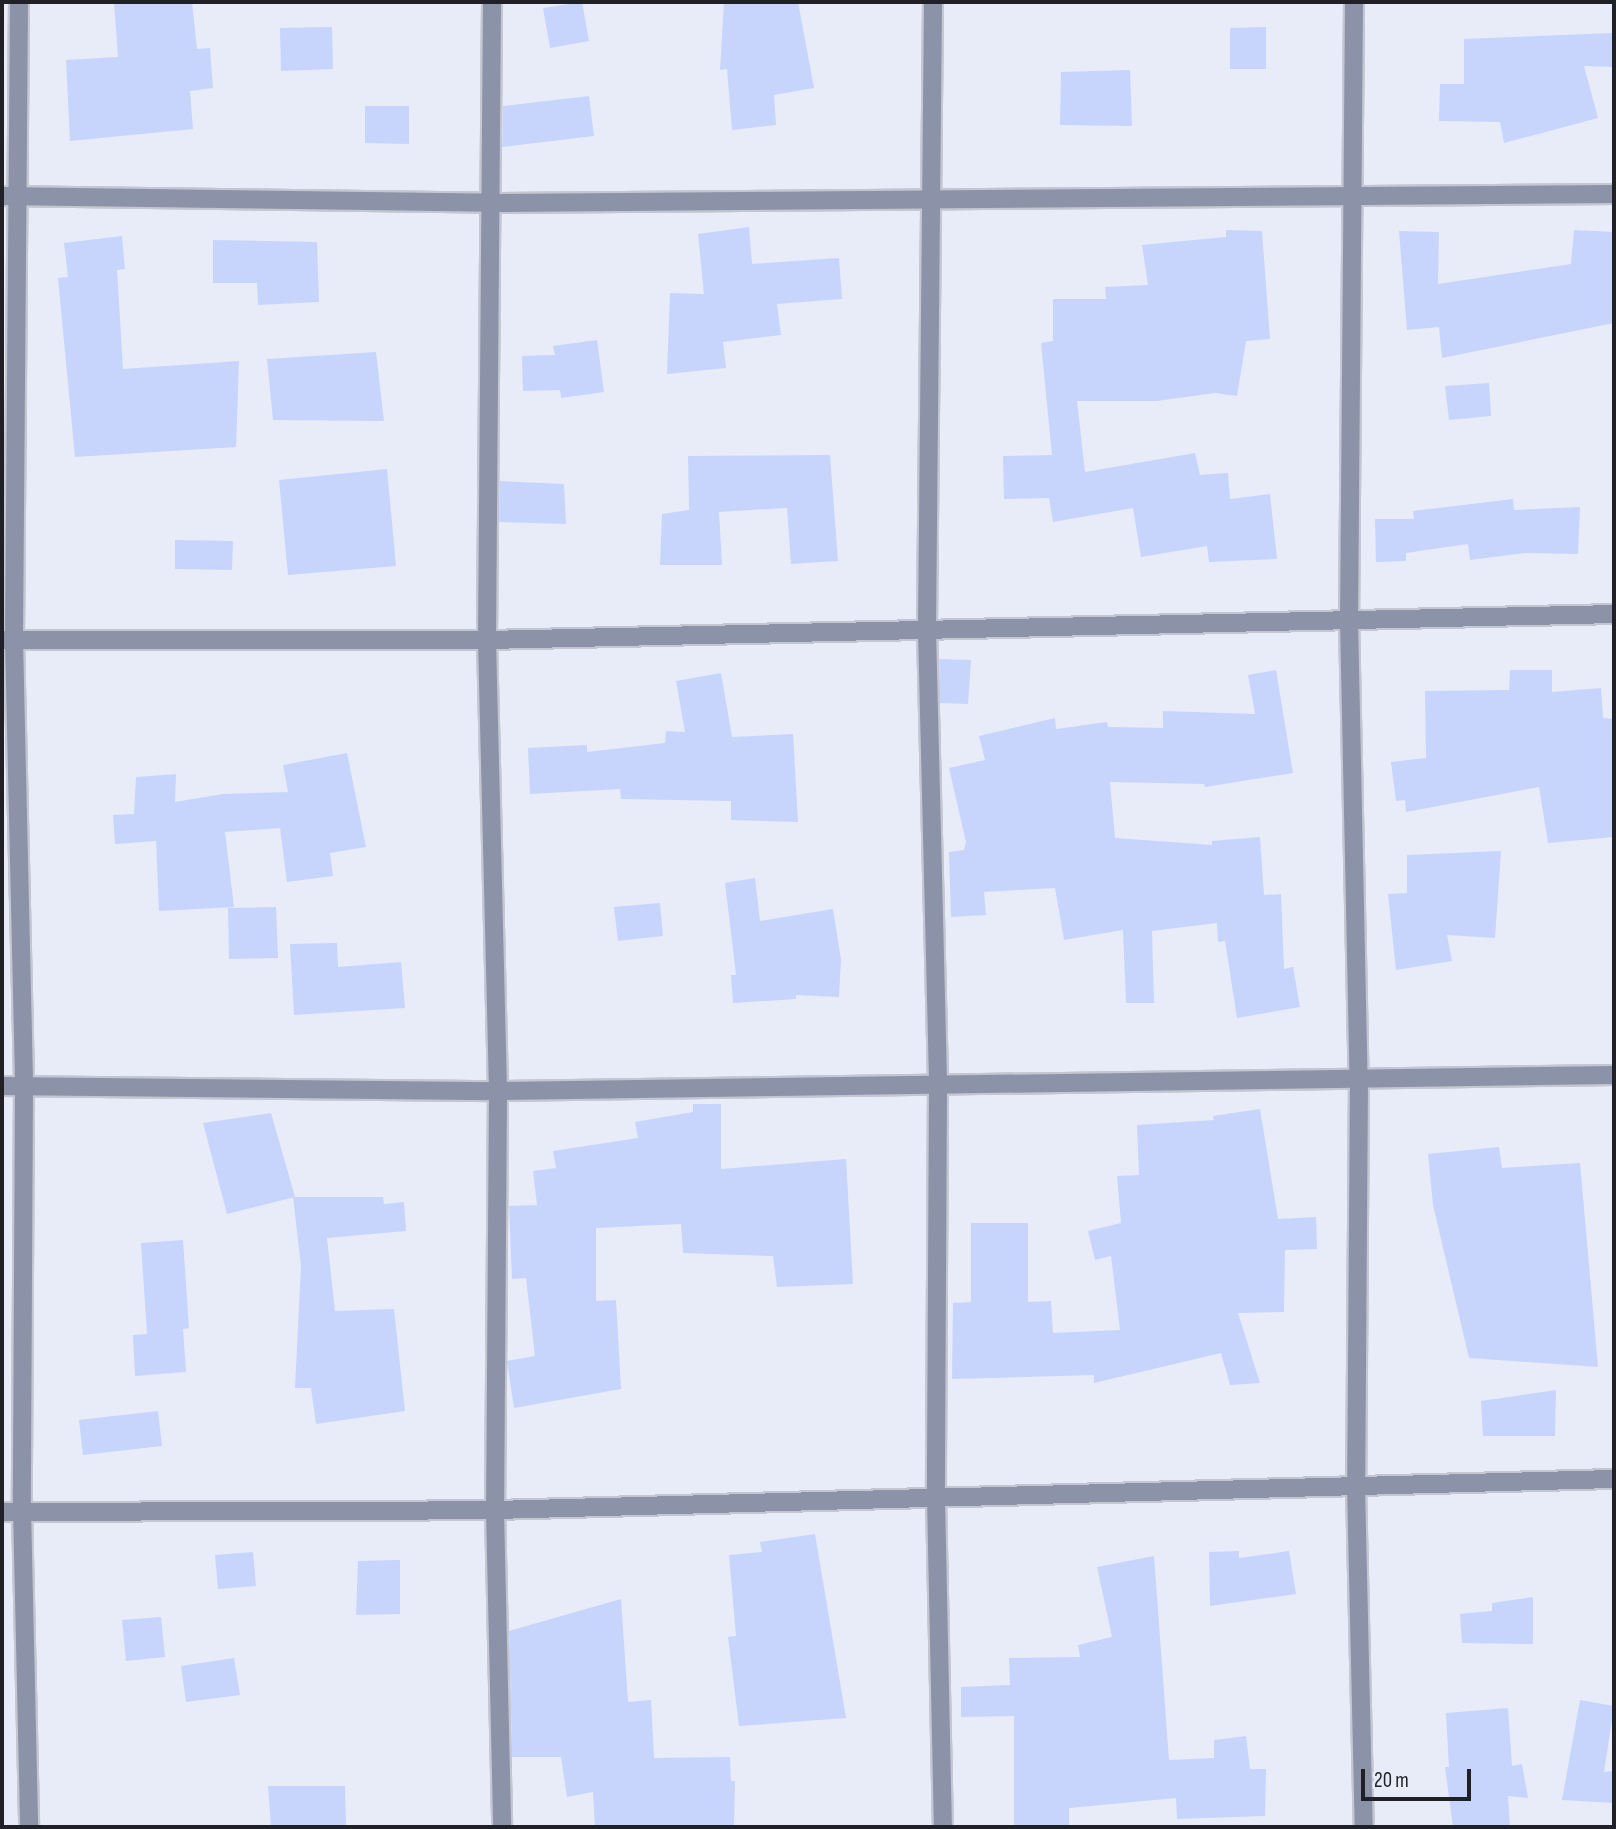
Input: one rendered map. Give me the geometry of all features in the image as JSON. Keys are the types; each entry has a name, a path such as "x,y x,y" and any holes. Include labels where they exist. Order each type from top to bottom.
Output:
{"street":[{"path":"19,2 20,195 8,640 24,1086 22,1510 29,1827"},
{"path":"492,2 494,203 487,640 498,1091 495,1510 502,1827"},
{"path":"933,2 935,199 927,630 938,1085 936,1498 943,1827"},
{"path":"1354,2 1355,196 1349,620 1359,1079 1356,1486 1364,1827"},
{"path":"2,196 494,203 1614,194"},
{"path":"8,640 487,640 1614,614"},
{"path":"2,1086 498,1091 1614,1075"},
{"path":"2,1512 495,1510 1614,1479"}],"building":[{"path":"114,2 192,2 197,49 210,48 213,88 190,91 193,129 70,141 66,60 118,57"},
{"path":"582,2 589,41 550,48 543,8"},
{"path":"724,2 798,2 814,88 774,95 776,125 732,130 727,69 720,70"},
{"path":"332,27 333,69 281,71 280,28"},
{"path":"1266,27 1266,69 1230,69 1230,28"},
{"path":"1614,33 1614,67 1584,66 1598,118 1504,143 1500,122 1439,121 1440,84 1464,84 1464,39"},
{"path":"1130,70 1132,126 1060,125 1061,72"},
{"path":"589,96 594,136 502,147 503,106"},
{"path":"365,106 409,106 409,144 365,143"},
{"path":"749,227 752,264 839,258 842,299 777,304 781,335 723,342 726,368 667,374 670,293 704,294 698,234"},
{"path":"1226,230 1262,231 1270,339 1246,341 1237,396 1215,393 1157,401 1077,401 1085,472 1195,453 1200,475 1228,473 1230,499 1270,494 1277,559 1209,562 1207,546 1141,557 1133,508 1053,522 1049,498 1004,499 1003,456 1052,455 1041,343 1053,341 1053,299 1106,299 1105,287 1148,285 1142,245 1226,237"},
{"path":"1574,230 1614,232 1614,323 1442,358 1439,327 1407,330 1399,231 1439,232 1438,284 1571,264"},
{"path":"122,236 125,269 117,270 123,369 239,361 236,447 75,457 58,278 68,277 64,243"},
{"path":"213,240 317,242 319,302 258,305 257,283 213,283"},
{"path":"597,340 604,392 561,398 560,390 523,391 522,356 555,355 553,346"},
{"path":"376,352 384,421 273,420 267,359"},
{"path":"1489,383 1491,416 1449,420 1445,386"},
{"path":"830,455 838,561 791,564 787,508 719,512 722,565 660,565 662,514 689,510 688,456"},
{"path":"387,469 396,566 288,575 279,480"},
{"path":"500,481 564,484 566,524 499,522"},
{"path":"1513,499 1514,510 1580,507 1578,554 1525,553 1470,560 1468,544 1406,553 1406,561 1376,562 1375,519 1414,519 1413,511"},
{"path":"175,540 233,541 232,570 175,569"},
{"path":"939,659 971,660 968,704 940,703"},
{"path":"1276,670 1293,773 1205,787 1204,784 1110,782 1115,838 1212,845 1212,841 1260,837 1264,895 1281,894 1284,969 1293,967 1300,1007 1237,1018 1225,941 1218,942 1217,923 1152,931 1154,1003 1126,1003 1123,930 1064,940 1055,888 984,892 986,915 951,917 949,852 964,850 966,842 949,768 985,760 979,736 1055,718 1056,729 1107,722 1108,727 1163,728 1163,711 1255,714 1248,675"},
{"path":"1510,670 1552,670 1552,692 1601,688 1603,718 1614,719 1614,837 1548,843 1539,787 1406,812 1405,800 1396,801 1391,762 1426,758 1425,691 1509,690"},
{"path":"721,673 732,737 793,734 798,822 731,820 731,801 621,799 620,789 530,794 528,748 587,745 587,752 665,743 666,731 685,732 676,681"},
{"path":"347,753 366,847 330,853 333,876 287,882 280,828 225,832 234,907 159,911 156,841 115,844 113,815 134,814 136,777 176,774 175,802 223,794 288,792 283,765"},
{"path":"1501,851 1495,938 1447,935 1452,961 1396,970 1388,894 1407,893 1407,855"},
{"path":"755,878 760,921 833,909 841,960 839,997 796,995 796,999 733,1003 731,975 736,975 725,883"},
{"path":"660,903 663,936 618,941 614,907"},
{"path":"276,907 278,958 229,959 228,908"},
{"path":"337,943 338,967 401,962 405,1008 294,1015 290,944"},
{"path":"693,1104 721,1104 721,1169 846,1159 853,1284 777,1287 773,1256 683,1253 681,1224 596,1228 596,1301 616,1300 621,1389 514,1408 507,1361 535,1356 526,1278 512,1279 509,1206 537,1205 533,1171 556,1168 553,1151 638,1138 635,1122 693,1112"},
{"path":"1260,1109 1278,1219 1316,1217 1317,1249 1285,1250 1284,1312 1238,1313 1260,1383 1230,1385 1221,1353 1094,1383 1094,1375 952,1379 953,1303 971,1302 971,1223 1028,1223 1028,1302 1051,1301 1053,1333 1120,1330 1111,1256 1095,1260 1088,1231 1121,1223 1117,1176 1139,1175 1137,1125 1214,1120 1213,1116"},
{"path":"271,1113 295,1197 227,1214 203,1123"},
{"path":"1499,1147 1502,1168 1580,1163 1598,1367 1469,1358 1433,1205 1428,1154"},
{"path":"293,1197 383,1197 384,1204 404,1202 406,1231 327,1238 335,1311 394,1309 405,1411 316,1424 311,1388 295,1388 301,1266"},
{"path":"183,1240 189,1328 183,1329 186,1372 135,1376 133,1335 147,1334 141,1243"},
{"path":"1556,1390 1555,1436 1483,1436 1481,1401"},
{"path":"158,1411 162,1446 83,1455 79,1420"},
{"path":"815,1534 846,1718 739,1726 728,1637 736,1636 729,1555 762,1552 760,1542"},
{"path":"1239,1551 1239,1558 1289,1551 1296,1594 1210,1606 1209,1552"},
{"path":"253,1552 256,1586 218,1589 215,1555"},
{"path":"1154,1556 1169,1760 1214,1758 1214,1740 1246,1736 1250,1769 1266,1769 1265,1816 1177,1819 1176,1798 1069,1808 1069,1827 1014,1827 1014,1716 961,1717 961,1687 1010,1685 1009,1658 1080,1657 1078,1645 1112,1637 1097,1567"},
{"path":"400,1560 400,1614 356,1615 358,1561"},
{"path":"1533,1597 1533,1644 1462,1643 1460,1614 1492,1611 1492,1603"},
{"path":"621,1599 628,1702 651,1700 654,1758 730,1757 731,1781 735,1781 734,1827 595,1827 593,1792 567,1797 561,1757 512,1757 509,1631"},
{"path":"161,1617 165,1657 126,1661 122,1620"},
{"path":"234,1658 240,1695 186,1702 181,1666"},
{"path":"1580,1700 1614,1706 1604,1772 1613,1771 1614,1803 1562,1800"},
{"path":"1508,1708 1512,1766 1522,1764 1528,1798 1508,1796 1510,1827 1453,1827 1445,1767 1449,1767 1446,1713"},
{"path":"268,1786 345,1786 346,1826 271,1827"}]}
